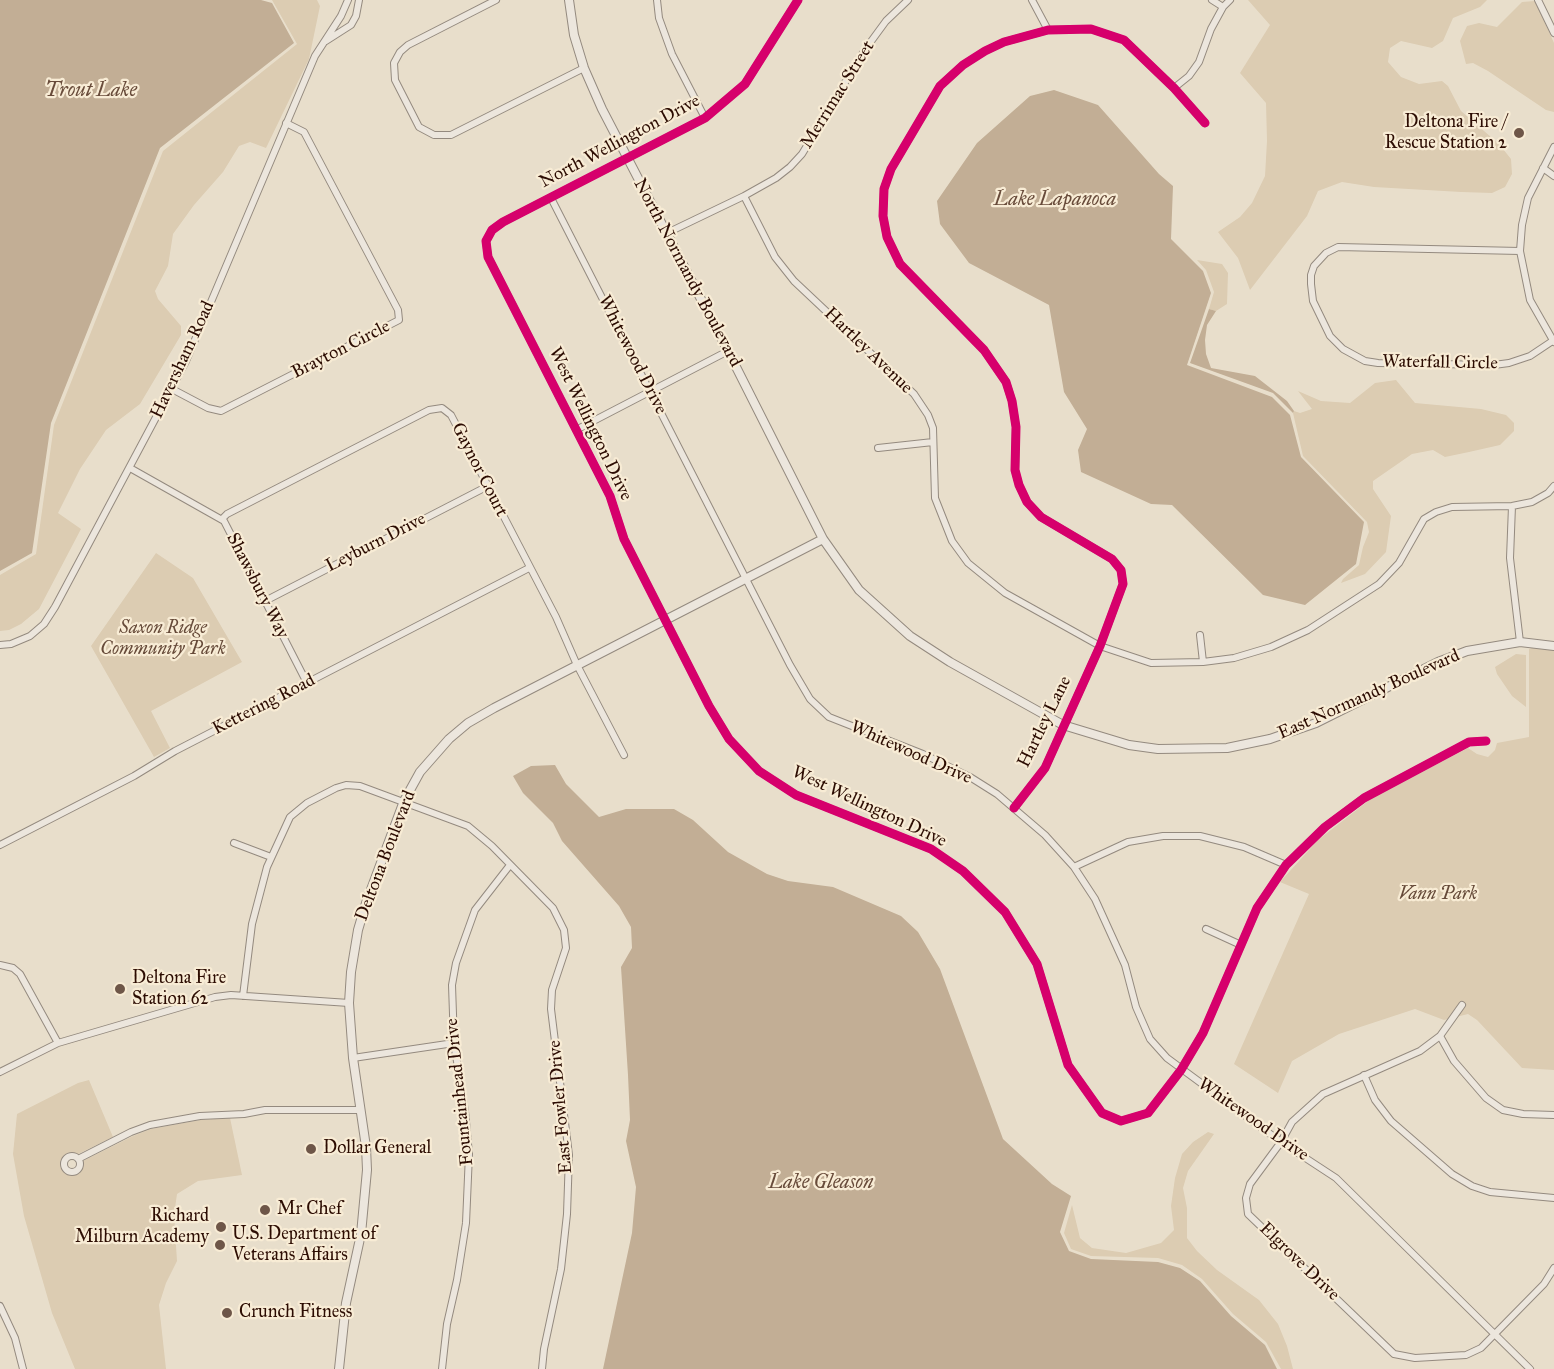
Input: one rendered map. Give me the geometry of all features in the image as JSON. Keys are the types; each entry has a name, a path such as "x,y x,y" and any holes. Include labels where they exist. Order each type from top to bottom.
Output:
{"street":[{"name":"Haversham Road","path":"0,645 20,641 44,624 130,468 186,361 315,56 341,16 348,0"},
{"name":"Haversham Road","path":"325,42 351,25 356,16 359,0"},
{"path":"496,0 408,45 400,52 395,61 394,80 419,127 434,135 452,135 584,68"},
{"name":"North Normandy Boulevard","path":"569,0 574,35 584,68 602,109 823,539"},
{"path":"657,0 659,18 672,54 705,118"},
{"name":"North Wellington Drive","path":"486,241 492,230 503,222 705,118 745,84 798,0"},
{"name":"Merrimac Street","path":"667,233 776,178 802,154 864,51 886,21 908,0"},
{"path":"1032,0 1048,30"},
{"path":"1212,0 1223,7"},
{"path":"1174,88 1189,76 1199,62 1211,29 1223,7 1230,0"},
{"path":"1538,0 1554,33"},
{"name":"Hartley Lane","path":"1014,808 1045,768 1100,646 1123,584 1121,570 1112,559 1041,517 1027,502 1015,470 1016,427 1006,382 984,350 900,264 887,237 883,216 884,189 891,169 940,86 985,51 1004,42 1048,30 1091,29 1124,40 1174,88 1205,123"},
{"name":"Brayton Circle","path":"172,389 208,408 221,411 399,320 398,310 304,132 286,123"},
{"path":"1554,147 1528,198 1522,225 1520,251 1530,300 1554,341"},
{"path":"1543,168 1554,176"},
{"name":"Hartley Avenue","path":"744,196 775,257 794,281 914,394 928,415 933,428 935,498 952,542 968,563 1005,593 1100,646 1151,663 1203,662 1234,658 1271,647 1308,630 1379,584 1399,563 1424,519 1436,512 1452,507 1512,506 1532,502 1548,493 1554,486"},
{"name":"Whitewood Drive","path":"550,198 790,665 810,699 829,717 923,754 969,777 997,794 1045,836 1074,867 1095,898 1125,965 1136,1007 1150,1039 1167,1058 1281,1142 1336,1178 1530,1369"},
{"name":"West Wellington Drive","path":"486,241 488,257 610,496 624,539 709,706 729,739 759,771 796,795 931,849 963,871 1005,912 1037,964 1068,1065 1102,1113 1121,1121 1148,1113 1181,1070 1203,1033 1257,908 1286,866 1324,827 1364,798 1469,742 1486,741"},
{"name":"Waterfall Circle","path":"1520,251 1338,247 1326,253 1314,266 1311,275 1313,302 1330,336 1343,349 1365,361 1494,365 1530,356 1554,341"},
{"path":"576,430 728,351"},
{"name":"Gaynor Court","path":"222,519 227,514 429,410 442,408 451,415 556,617 624,755"},
{"path":"878,448 933,442"},
{"name":"Shawsbury Way","path":"130,468 222,519 307,683"},
{"name":"Leyburn Drive","path":"265,601 488,486"},
{"path":"1512,506 1510,558 1520,642"},
{"name":"Deltona Boulevard","path":"339,1369 346,1303 359,1248 364,1213 367,1170 353,1058 349,1003 351,972 358,930 366,903 404,801 420,772 449,739 468,723 823,539"},
{"name":"East Normandy Boulevard","path":"823,539 860,590 910,636 950,662 1063,725 1139,747 1227,748 1270,740 1316,723 1438,662 1467,651 1520,642 1554,646"},
{"name":"Kettering Road","path":"0,845 530,568"},
{"path":"1200,635 1203,662"},
{"name":"East Fowler Drive","path":"243,996 252,924 271,857 290,817 307,803 346,785 360,786 468,826 485,839 553,908 564,930 566,948 552,990 551,1009 569,1155 567,1214 561,1269 542,1369"},
{"path":"1074,867 1128,843 1163,836 1200,836 1244,847 1286,866"},
{"path":"234,843 271,857"},
{"name":"Fountainhead Drive","path":"442,1369 447,1324 466,1223 469,1154 454,1043 452,985 456,963 475,910 510,865"},
{"path":"1206,929 1240,945"},
{"path":"0,965 13,968 20,974 58,1043"},
{"path":"0,1072 58,1043 231,994 349,1003"},
{"name":"Elgrove Drive","path":"1462,1005 1440,1036 1420,1051 1323,1094 1293,1122 1250,1184 1246,1198 1248,1214 1394,1354 1415,1358 1466,1355 1482,1348 1496,1334"},
{"path":"1440,1036 1454,1061 1486,1098 1503,1110 1554,1116"},
{"path":"353,1058 454,1043"},
{"path":"1364,1075 1376,1100 1391,1121 1452,1174 1472,1186 1490,1192 1554,1198"},
{"path":"78,1159 150,1125 200,1116 244,1114 265,1110 361,1110"},
{"path":"1496,1334 1544,1284 1554,1268"},
{"path":"0,1307 15,1338 23,1369"}],"green space":[{"path":"272,0 317,0 320,6 309,59 266,148 250,142 239,146 223,172 194,205 173,234 168,266 155,291 158,299 181,326 181,335 140,404 106,430 80,469 58,513 81,529 39,609 21,624 9,630 0,631 0,575 36,554 54,425 163,151 297,44"},
{"path":"1248,0 1487,0 1480,7 1453,18 1443,41 1432,48 1401,41 1390,48 1388,62 1401,77 1419,84 1442,81 1448,86 1461,111 1499,144 1511,159 1512,174 1505,187 1492,193 1374,187 1342,182 1318,191 1307,216 1250,290 1238,258 1218,232 1240,217 1252,203 1265,176 1266,103 1240,73 1270,25"},
{"path":"1535,1 1554,43 1554,112 1546,110 1488,71 1473,63 1466,64 1460,41 1467,26 1479,23 1497,27 1522,2"},
{"path":"1197,260 1222,264 1228,273 1227,304 1216,311 1209,309 1214,292 1206,270"},
{"path":"1396,380 1415,403 1481,409 1506,415 1514,423 1514,431 1500,445 1469,452 1445,457 1433,450 1412,454 1373,481 1373,489 1391,516 1386,552 1365,574 1341,583 1359,565 1369,532 1367,522 1303,456 1293,413 1312,409 1298,391 1321,401 1350,403 1375,383"},
{"name":"Saxon Ridge Community Park","path":"156,553 193,578 242,662 151,711 170,748 154,757 91,646"},
{"name":"Vann Park","path":"1535,647 1554,650 1554,1070 1522,1068 1477,1020 1468,1014 1444,1020 1415,1009 1339,1034 1292,1061 1278,1093 1234,1064 1309,894 1280,882 1318,840 1372,798 1468,748 1488,757 1495,750 1497,743 1529,737 1529,649"},
{"path":"1516,654 1526,655 1526,707 1512,696 1497,674 1495,667"},
{"path":"89,1080 113,1137 78,1154 70,1152 64,1155 60,1162 61,1169 70,1176 80,1173 83,1161 151,1129 200,1120 230,1118 242,1175 198,1181 177,1194 174,1215 177,1261 166,1283 159,1305 166,1369 75,1369 52,1313 24,1216 13,1154 17,1114 78,1083"},
{"path":"1208,1132 1214,1134 1188,1171 1183,1188 1187,1208 1187,1238 1217,1270 1259,1300 1278,1324 1293,1369 1281,1369 1266,1342 1233,1314 1202,1279 1182,1265 1158,1258 1091,1256 1071,1249 1064,1233 1072,1205 1080,1238 1092,1248 1126,1253 1161,1243 1174,1230 1171,1206 1175,1178 1182,1154 1193,1142"}],"water":[{"name":"Trout Lake","path":"0,0 261,0 272,3 294,43 160,148 51,423 32,553 0,571"},
{"name":"Lake Lapanoca","path":"1054,90 1098,105 1159,174 1173,186 1171,239 1203,271 1211,293 1187,365 1272,397 1290,415 1301,457 1364,522 1356,564 1305,605 1263,595 1172,505 1151,504 1081,472 1078,450 1087,429 1064,392 1049,305 969,263 940,224 937,201 977,143 1030,96"},
{"path":"1209,309 1216,311 1207,325 1205,340 1206,354 1211,368 1255,376 1287,401 1293,413 1273,393 1190,363"},
{"name":"Lake Gleason","path":"555,765 566,784 599,817 626,809 674,809 693,820 728,852 767,874 788,881 833,887 901,916 918,932 940,969 1003,1139 1052,1184 1071,1196 1060,1232 1069,1251 1091,1259 1158,1262 1180,1268 1200,1281 1231,1316 1265,1345 1277,1369 603,1369 632,1233 636,1187 626,1141 630,1120 621,967 632,948 631,927 619,906 562,841 553,823 523,793 513,776 531,766"}],"cycle path":[{"path":"798,0 745,84 705,118 503,222 492,230 486,241 488,257 610,496 624,539 709,706 729,739 759,771 796,795 931,849 963,871 1005,912 1037,964 1068,1065 1102,1113 1121,1121 1148,1113 1181,1070 1203,1033 1257,908 1286,865 1325,827 1364,798 1469,742 1486,741"},
{"path":"1014,808 1045,768 1100,646 1123,584 1121,570 1112,559 1041,517 1027,502 1015,470 1016,427 1006,382 984,350 900,264 887,237 883,216 884,189 891,169 940,86 963,65 985,51 1004,42 1048,30 1091,29 1124,40 1174,88 1205,123"}],"place":[{"name":"Deltona Fire / Rescue Station 2","path":"1519,133"},
{"name":"Deltona Fire Station 62","path":"120,989"},
{"name":"Dollar General","path":"311,1149"},
{"name":"Mr Chef","path":"265,1210"},
{"name":"Richard Milburn Academy","path":"221,1227"},
{"name":"U.S. Department of Veterans Affairs","path":"220,1245"},
{"name":"Crunch Fitness","path":"227,1313"}]}
